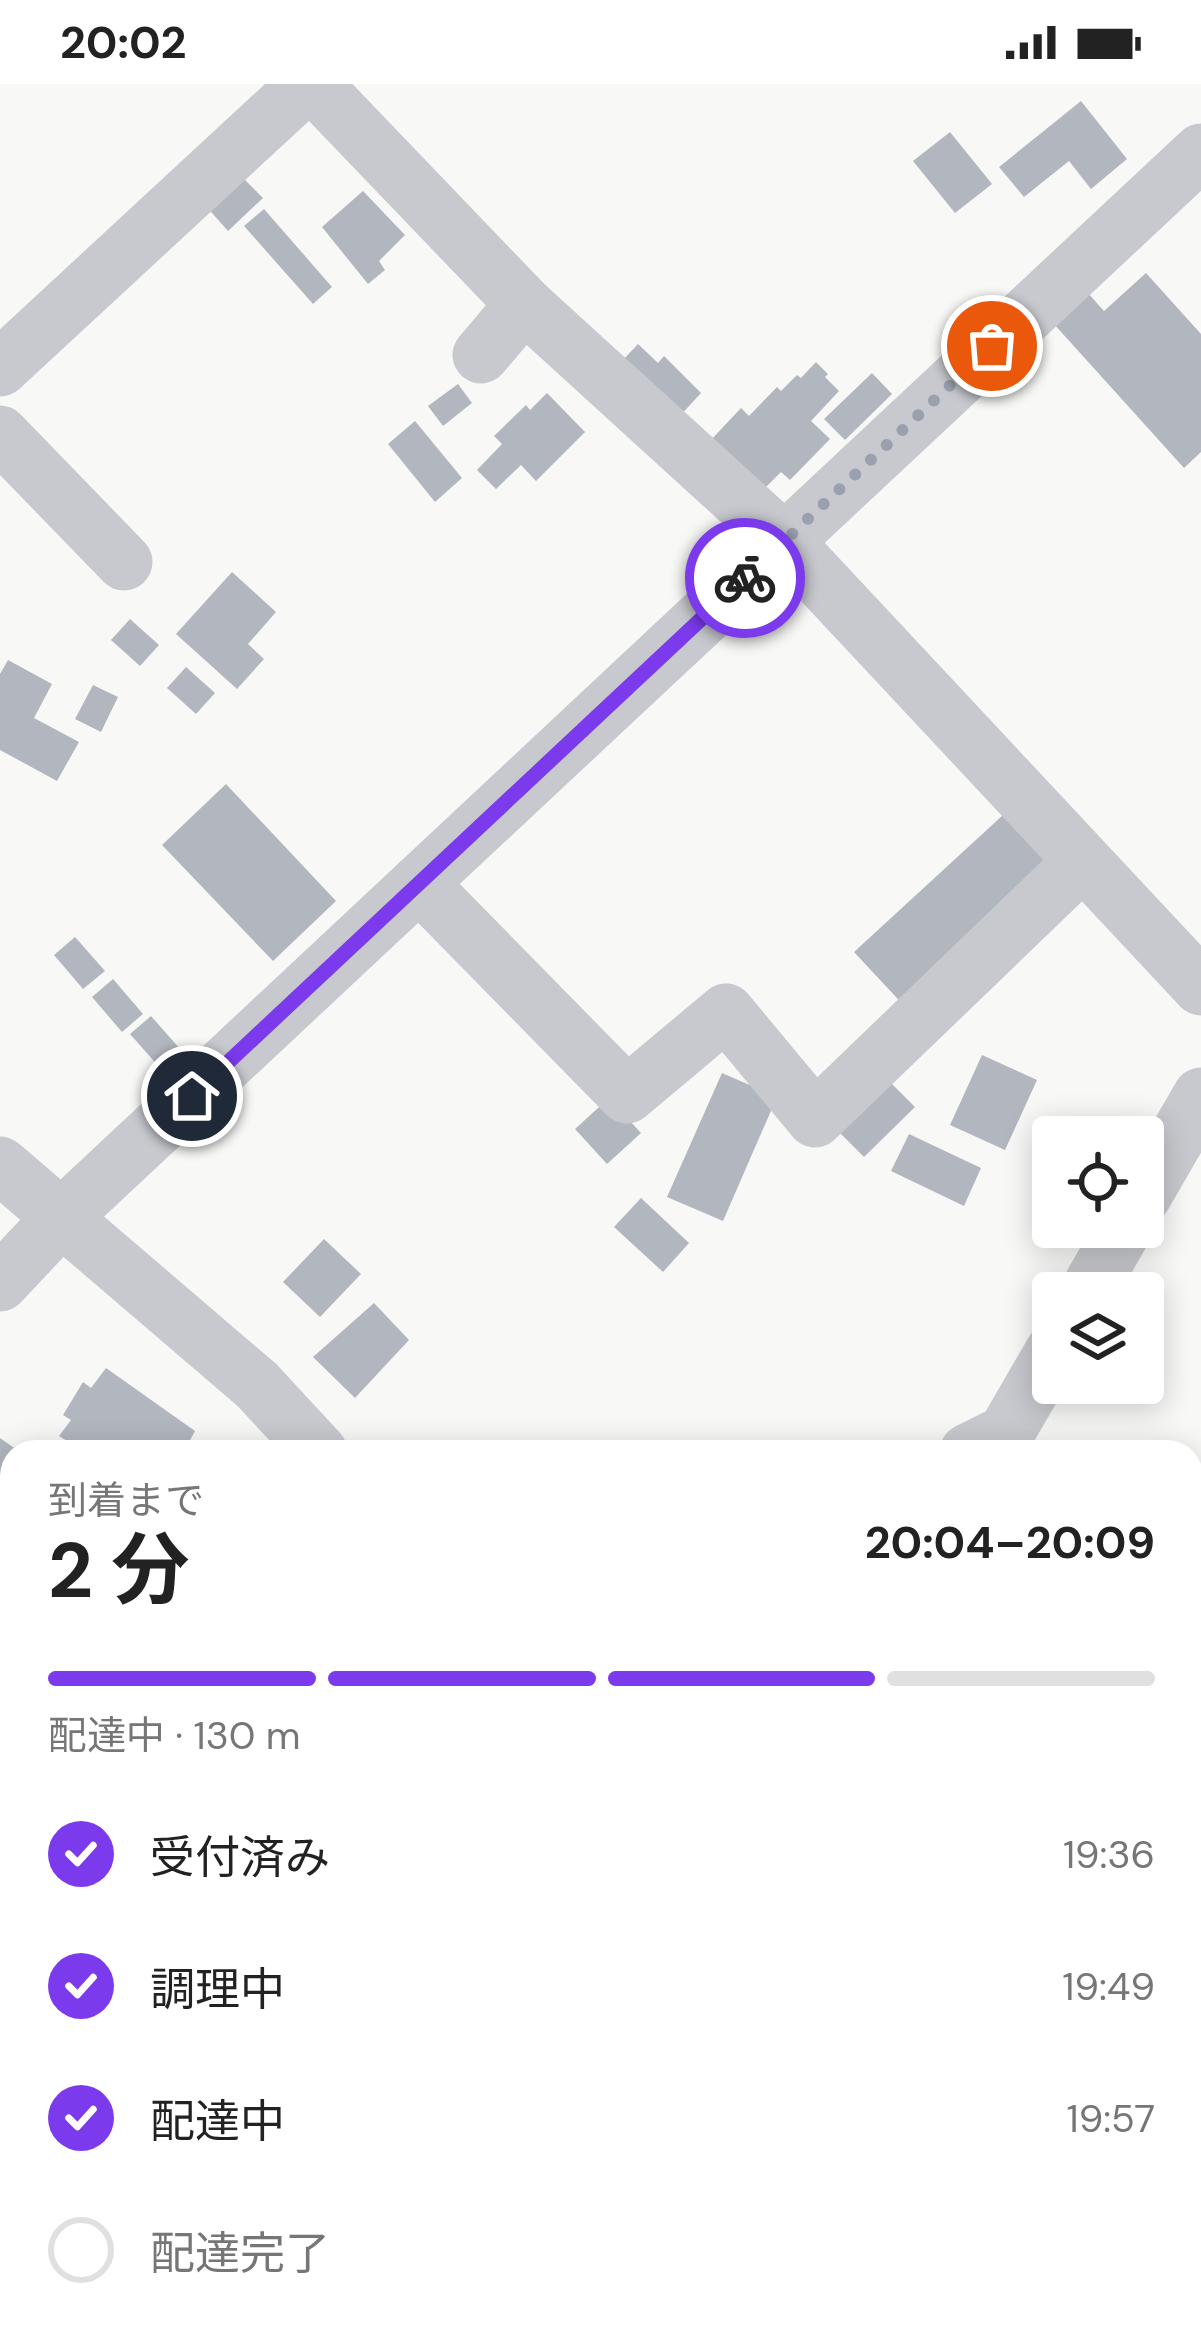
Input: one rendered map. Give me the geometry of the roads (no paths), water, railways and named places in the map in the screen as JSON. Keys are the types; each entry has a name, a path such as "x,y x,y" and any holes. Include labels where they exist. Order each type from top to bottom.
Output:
{"street":[{"path":"0,368 310,84 524,304 784,541 1201,987"},
{"path":"0,1283 62,1217 1201,152"},
{"path":"481,355 524,304"},
{"path":"0,434 124,562"},
{"path":"419,883 627,1095 726,1012 815,1119 1082,862"},
{"path":"1164,1160 1201,1096"},
{"path":"0,1165 257,1385 308,1440"},
{"path":"991,1440 1006,1432 1032,1388"}]}
